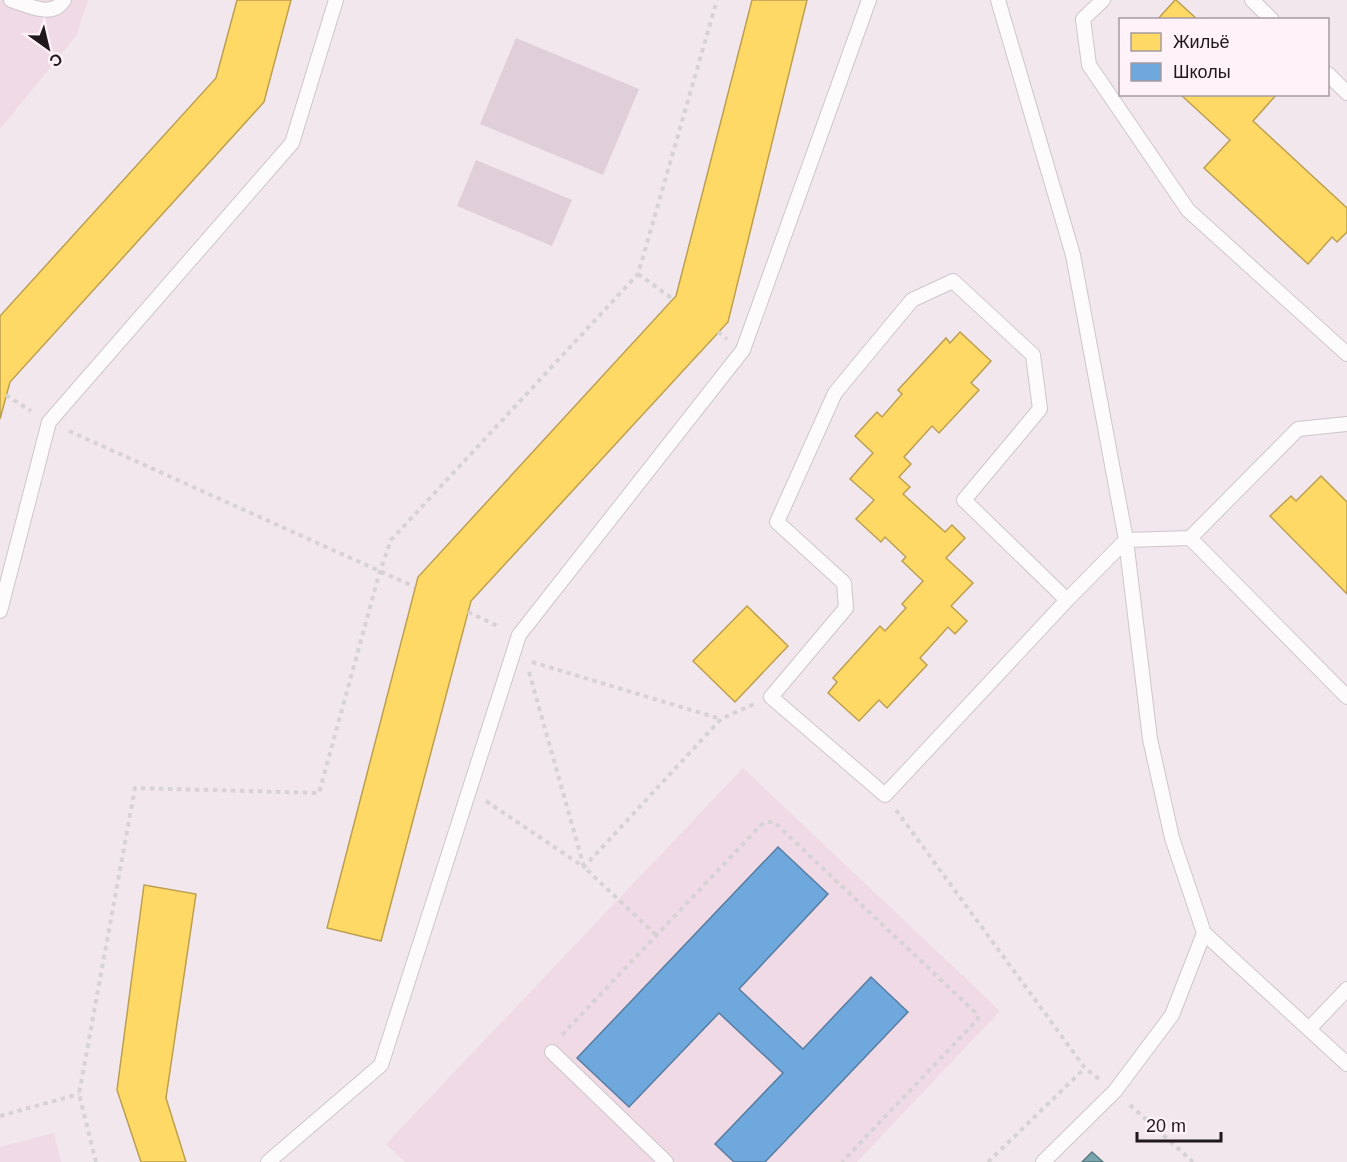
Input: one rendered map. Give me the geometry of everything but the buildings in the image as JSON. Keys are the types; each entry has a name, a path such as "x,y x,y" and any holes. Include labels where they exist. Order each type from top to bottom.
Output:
{"lane":[{"path":"11,0 46,11 56,9 64,0"},
{"path":"0,611 49,422 292,143 336,0"},
{"path":"268,1162 381,1065 519,635 743,350 869,0"},
{"path":"998,0 1073,255 1126,540 1150,739 1172,838 1204,933 1347,1064"},
{"path":"1102,0 1083,19 1089,65 1188,210 1347,354"},
{"path":"1251,0 1270,18"},
{"path":"1329,75 1347,93"},
{"path":"1066,600 964,500 1040,409 1033,355 953,281 912,300 835,393 777,522 844,583 846,608 771,697 885,795 1066,600 1126,540 1190,538 1298,429 1347,424"},
{"path":"1190,538 1347,697"},
{"path":"1043,1162 1115,1091 1172,1015 1204,933"},
{"path":"1309,1029 1347,989"},
{"path":"552,1052 666,1162"}],"path":[{"path":"96,1162 79,1094 135,788 320,794 380,571 391,540 638,274 717,0"},
{"path":"638,274 673,299"},
{"path":"6,395 49,422 415,587"},
{"path":"468,612 519,635"},
{"path":"584,867 526,660 721,719"},
{"path":"584,867 721,719 771,697"},
{"path":"470,790 584,867 656,935"},
{"path":"885,795 1084,1068 1115,1091 1192,1162"},
{"path":"552,1052 555,1042 760,825 774,822 977,1013 978,1019 842,1162"},
{"path":"987,1162 1084,1068"},
{"path":"0,1116 79,1094"}],"shaded area":[{"path":"0,0 88,0 76,36 0,129"},
{"path":"516,38 639,89 603,175 480,124"},
{"path":"476,160 572,200 552,246 457,206"},
{"path":"743,768 1000,1011 857,1162 405,1162 386,1144"},
{"path":"54,1133 61,1162 0,1162 0,1147"}]}
